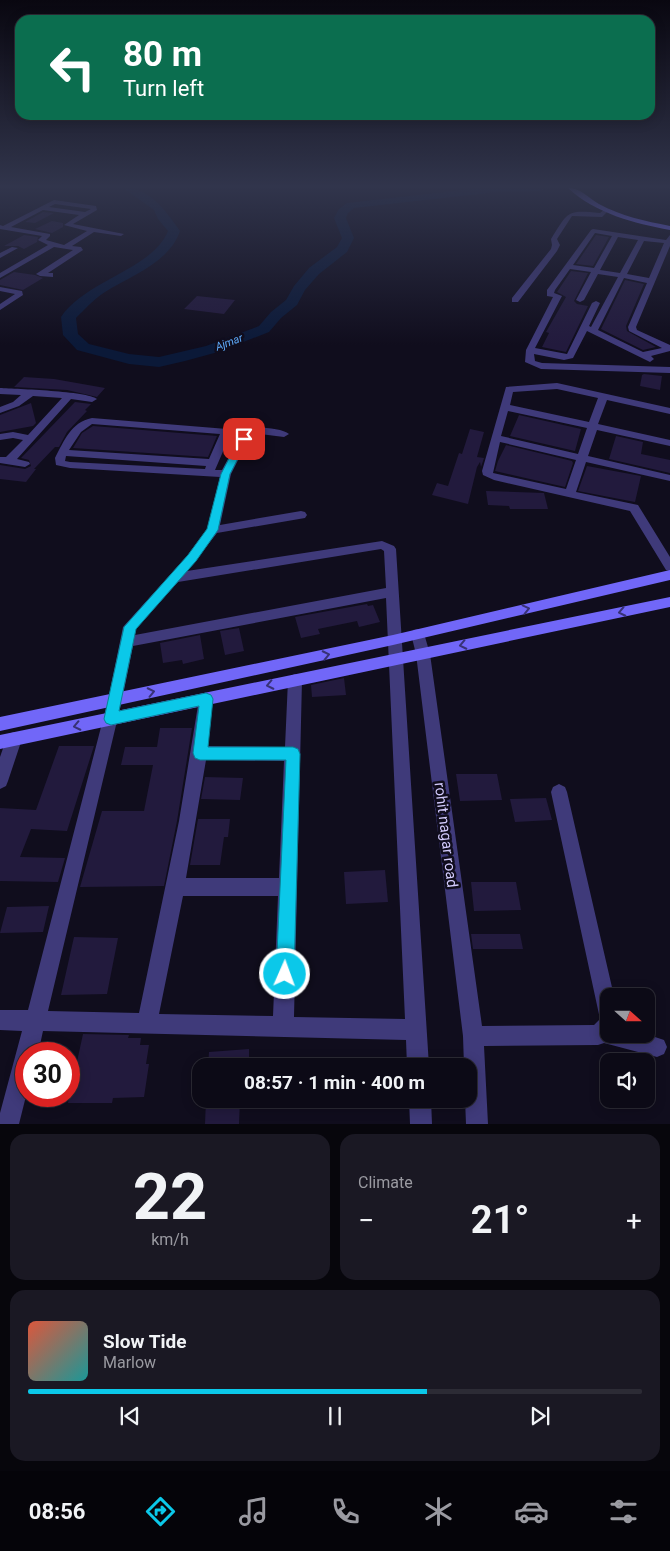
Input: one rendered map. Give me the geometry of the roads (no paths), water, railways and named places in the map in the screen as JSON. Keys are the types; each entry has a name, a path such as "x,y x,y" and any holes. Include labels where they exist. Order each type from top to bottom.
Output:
{"street":[{"path":"40,274 79,250 42,240"},
{"path":"65,247 76,240"},
{"path":"515,300 554,249 554,240"},
{"path":"586,240 550,294 606,305"},
{"path":"529,355 569,298 596,271 613,240"},
{"path":"529,355 568,357 606,305 641,240"},
{"path":"643,355 668,349 668,347 633,331 632,328 669,240"},
{"path":"0,276 54,245"},
{"path":"0,256 14,248"},
{"path":"568,266 651,281"},
{"path":"13,269 22,270"},
{"path":"31,272 50,275"},
{"path":"0,289 19,293 19,295 0,308"},
{"path":"589,329 596,303"},
{"path":"589,329 670,369"},
{"path":"529,355 532,364 536,366 670,363"},
{"path":"571,364 670,369"},
{"path":"670,410 557,386 508,389 487,471 488,475 634,508 670,567"},
{"path":"0,391 92,399"},
{"path":"0,410 16,404 31,393"},
{"path":"4,461 30,438 69,396"},
{"path":"570,494 603,396"},
{"path":"504,406 670,443"},
{"path":"211,468 226,432 86,421 80,426 63,453 211,468 226,474"},
{"path":"31,1042 116,700 130,627 192,558 212,530 226,474 248,431 284,434"},
{"path":"0,437 13,435 30,438"},
{"path":"225,436 239,436"},
{"path":"495,438 670,478"},
{"path":"4,461 25,464"},
{"path":"212,530 301,515"},
{"path":"175,578 382,545 390,549 393,640 418,1058"},
{"path":"0,724 393,640 670,575"},
{"path":"127,642 391,592"},
{"path":"0,781 7,741 670,602"},
{"name":"rohit nagar road","path":"418,634 423,654 473,1036 477,1124"},
{"path":"283,1027 295,680"},
{"path":"147,1024 177,887 200,753 206,699"},
{"path":"200,753 293,754"},
{"path":"559,792 600,994"},
{"path":"177,887 288,887"},
{"path":"0,1020 416,1030"},
{"path":"473,1036 598,1035 600,1032"},
{"path":"649,1043 658,1047"},
{"path":"8,1124 15,1099"},
{"path":"420,1108 421,1124"}],"waterway":[{"name":"Ajmar","path":"170,240 163,250 140,267 90,296 68,317 71,335 83,347 129,359 159,362 212,349 264,329 276,315 292,302 299,289 314,271 342,249 347,240"}]}
